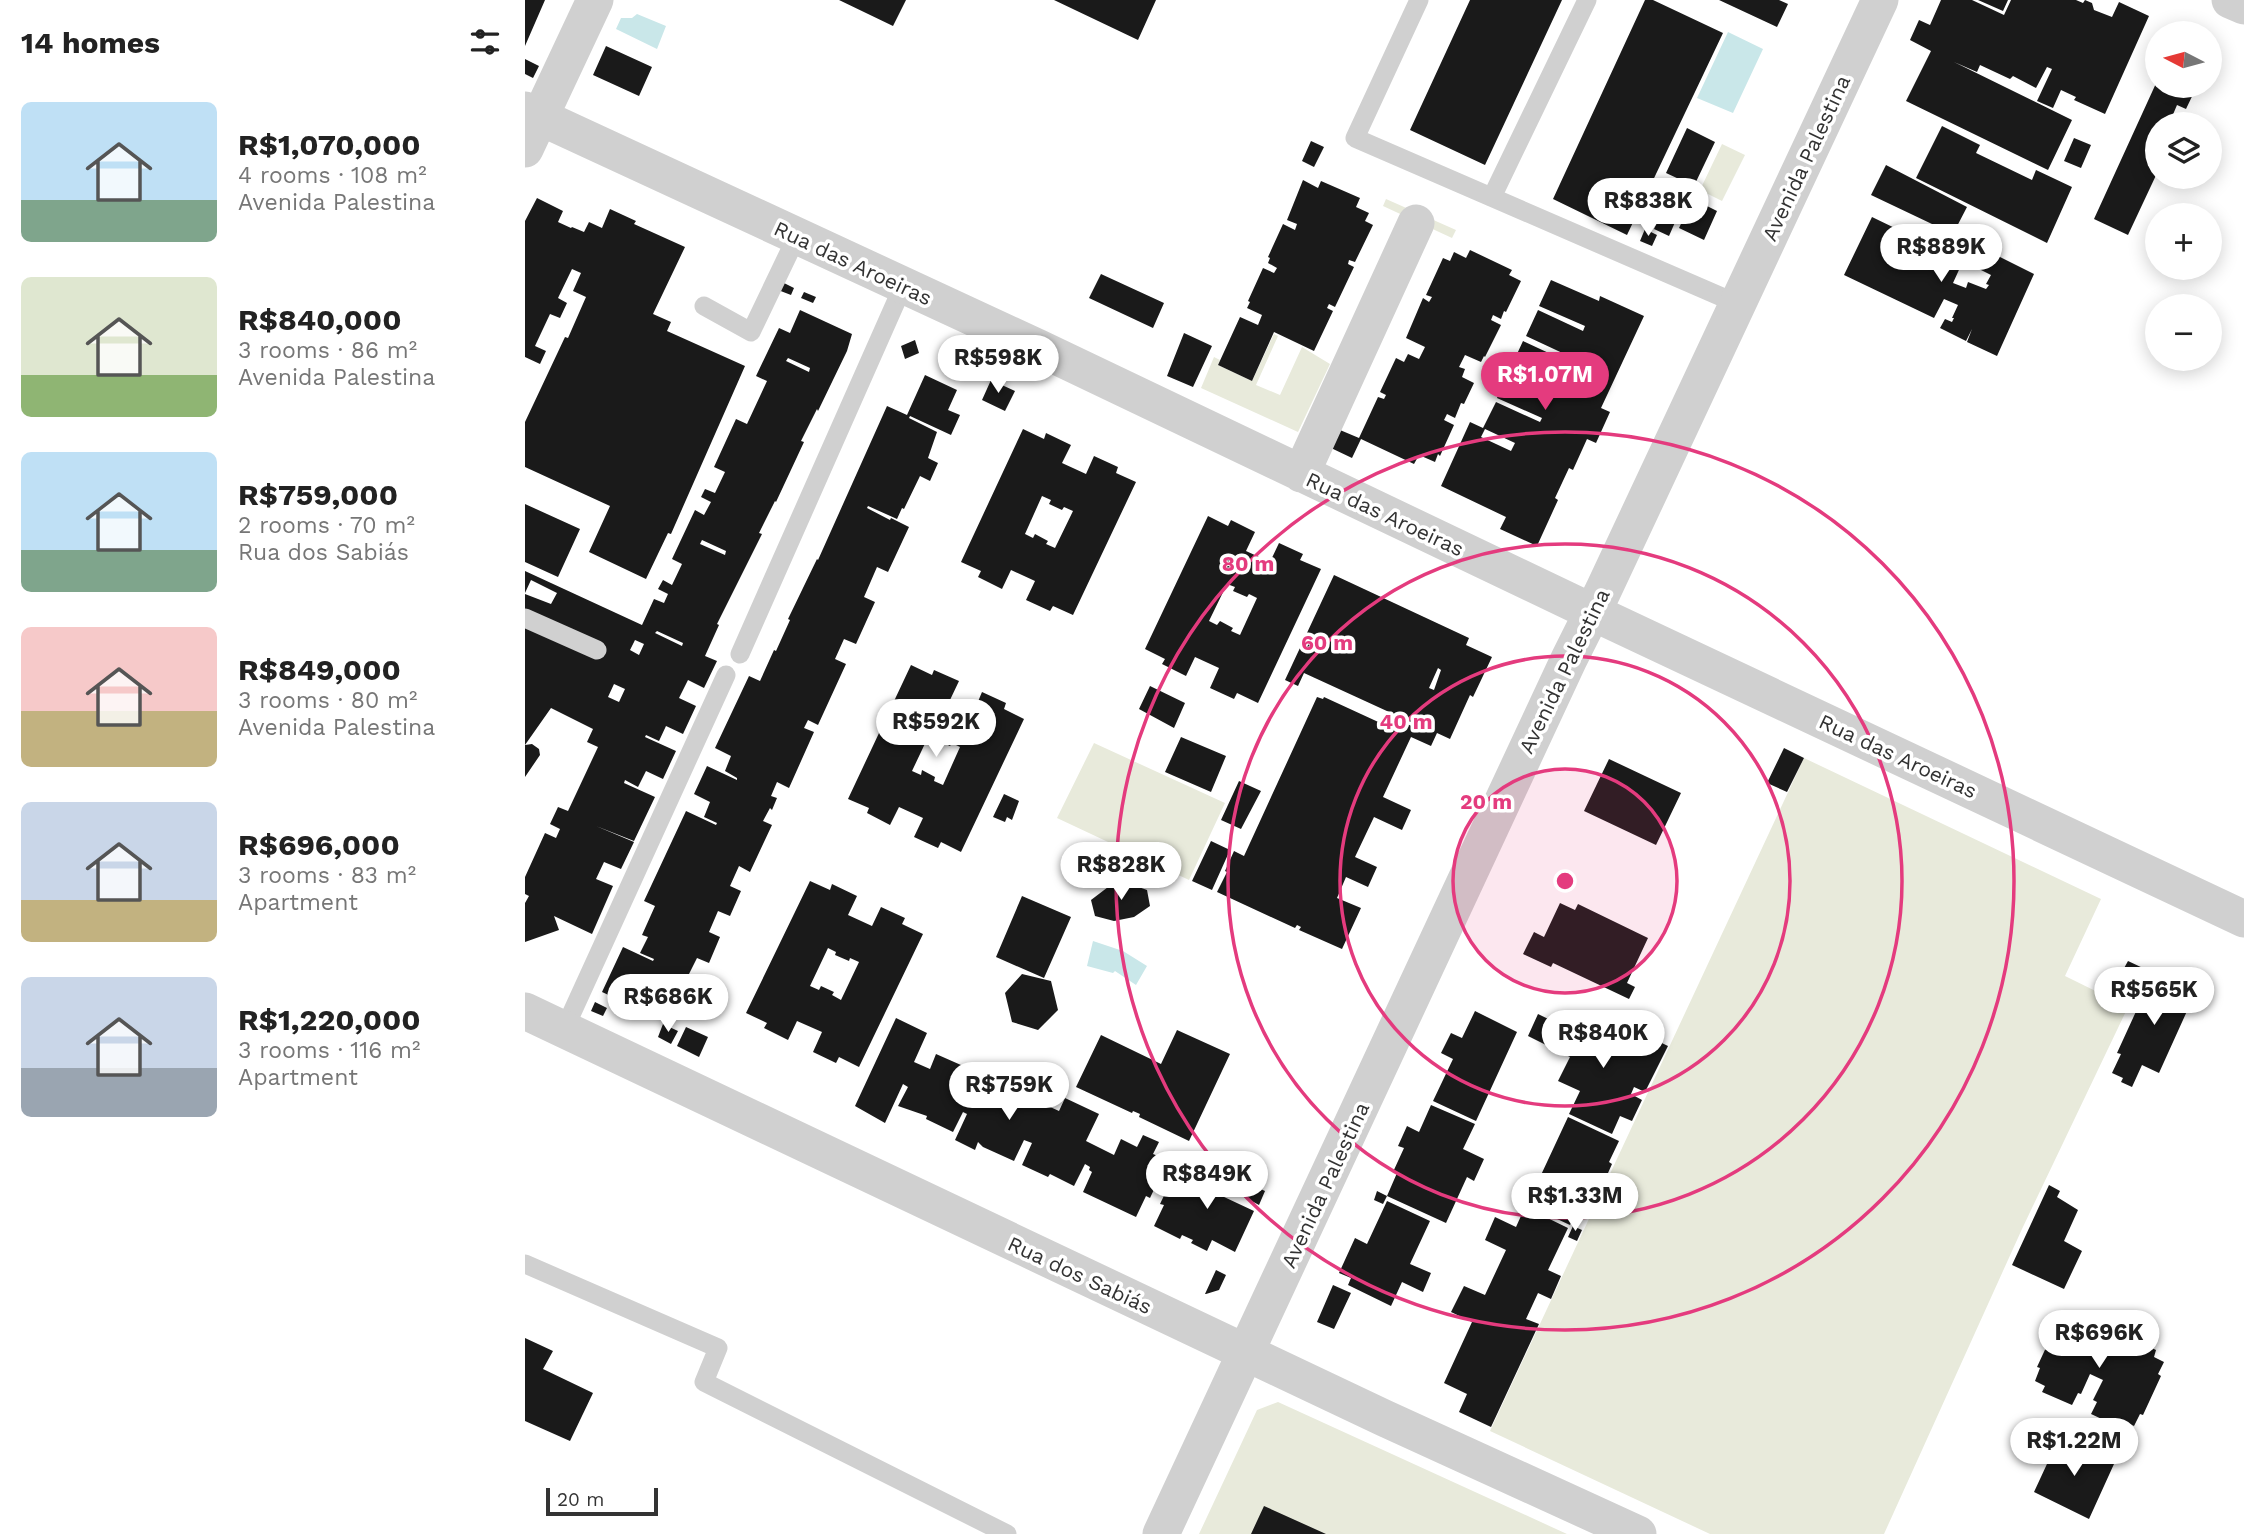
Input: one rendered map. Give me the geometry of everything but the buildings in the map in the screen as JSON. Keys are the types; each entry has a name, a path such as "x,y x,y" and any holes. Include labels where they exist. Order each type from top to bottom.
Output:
{"street":[{"path":"530,125 595,0"},
{"name":"Avenida Palestina","path":"1161,1534 1563,671 1880,0"},
{"path":"2230,0 2244,6"},
{"name":"Rua das Aroeiras","path":"530,125 797,236 2244,919"},
{"path":"1301,474 1416,223"},
{"name":"Rua dos Sabiás","path":"525,1011 1246,1354 1630,1532"}],"lane":[{"path":"1419,0 1355,138 1738,304"},
{"path":"1492,197 1587,0"},
{"path":"704,306 751,332 797,236"},
{"path":"740,654 903,286"},
{"path":"525,618 597,650"},
{"path":"564,1030 726,675"},
{"path":"525,1264 718,1348 704,1382 1007,1534"}],"shaded area":[{"path":"1722,144 1745,155 1722,201 1700,190"},
{"path":"1386,199 1456,230 1452,238 1383,206"},
{"path":"1274,334 1278,336 1256,385 1280,395 1302,347 1330,364 1298,432 1201,388 1214,357 1220,360 1218,365 1252,381"},
{"path":"1094,743 1225,803 1189,880 1057,818"},
{"path":"1804,758 2101,899 2065,976 2128,1007 2022,1229 1884,1534 1710,1534 1490,1431"},
{"path":"1278,1402 1567,1534 1199,1534 1257,1410"}],"water":[{"path":"637,14 666,26 657,49 616,29 621,18 632,18"},
{"path":"1728,32 1763,49 1733,113 1697,98"},
{"path":"1093,941 1123,951 1147,966 1136,985 1115,971 1113,973 1087,966"}]}
